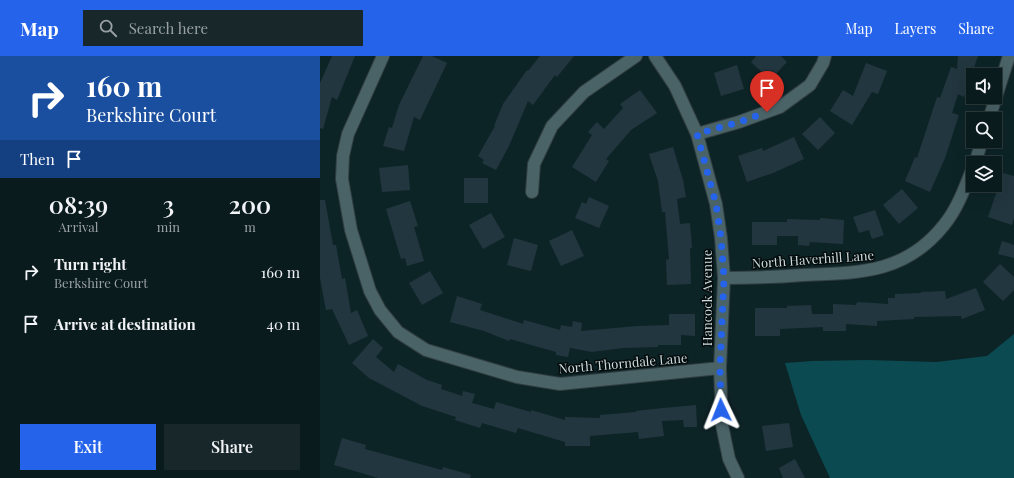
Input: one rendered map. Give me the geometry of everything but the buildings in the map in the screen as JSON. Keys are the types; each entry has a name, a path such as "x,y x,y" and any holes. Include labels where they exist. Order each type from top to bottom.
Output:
{"street":[{"name":"North Thorndale Lane","path":"383,56 348,134 343,156 342,179 351,230 370,291 380,310 398,332 426,350 517,377 560,384 720,368"},
{"path":"532,192 534,164 552,126 584,92 636,56"},
{"name":"Hancock Avenue","path":"655,56 675,86 697,134 716,204 721,238 724,278 720,368 722,425 729,459 738,478"},
{"path":"697,134 739,122 780,107 810,85 823,63 825,56"},
{"path":"991,112 1009,56"},
{"name":"North Haverhill Lane","path":"724,278 866,272 897,262 915,252 931,239 944,225 955,211 966,185"}],"shaded area":[{"path":"1014,334 1014,478 830,478 801,415 785,363 867,360 936,362 987,356"}],"route":[{"path":"721,410 720,368 724,278 721,238 716,204 697,134 767,112"}]}
